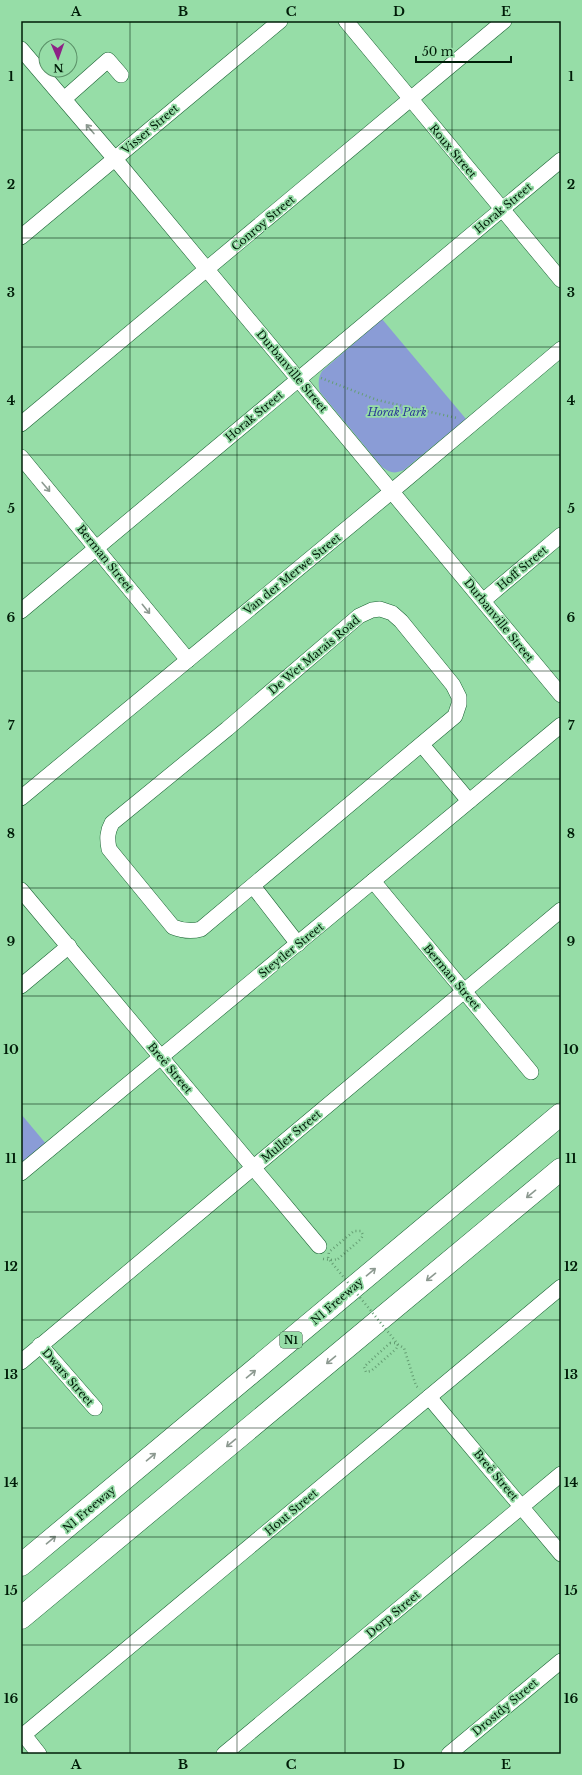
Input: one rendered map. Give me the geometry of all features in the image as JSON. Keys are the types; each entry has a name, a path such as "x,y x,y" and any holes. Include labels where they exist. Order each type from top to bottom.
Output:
{"highway":[{"name":"N1 Freeway","path":"21,1565 561,1114"},
{"path":"21,1618 561,1169"}],"street":[{"name":"Visser Street","path":"21,237 280,21"},
{"name":"Roux Street","path":"346,21 561,280"},
{"name":"Conroy Street","path":"21,424 504,21"},
{"name":"Durbanville Street","path":"21,49 207,270 302,376 392,492 484,600 561,695"},
{"path":"64,99 108,60 121,75"},
{"name":"Horak Street","path":"21,611 561,160"},
{"name":"Van der Merwe Street","path":"21,798 392,492 561,349"},
{"name":"Berman Street","path":"21,457 188,660"},
{"name":"Hoff Street","path":"484,600 561,535"},
{"name":"De Wet Marais Road","path":"372,610 387,610 400,621 457,691 459,704 457,712 453,719 253,886 201,929 188,931 180,930 168,922 109,849 107,842 108,830 112,823 226,729 358,616 372,610"},
{"name":"Steytler Street","path":"21,1173 561,725"},
{"path":"422,745 469,801"},
{"name":"Berman Street","path":"373,881 530,1072"},
{"path":"253,886 298,944"},
{"name":"Breë Street","path":"21,890 319,1246"},
{"name":"Muller Street","path":"21,1362 561,910"},
{"path":"21,986 69,946"},
{"name":"Hout Street","path":"22,1736 561,1287"},
{"name":"Dwars Street","path":"40,1345 95,1408"},
{"name":"Breë Street","path":"429,1397 561,1554"},
{"name":"Dorp Street","path":"224,1754 561,1474"},
{"name":"Drostdy Street","path":"449,1754 561,1661"},
{"path":"22,1736 39,1754"}],"path":[{"path":"302,376 377,400 474,422"},
{"path":"338,1259 361,1239 363,1235 361,1231 354,1231 329,1252 328,1258 397,1343 396,1349 371,1371 366,1372 364,1367 390,1343 395,1343 404,1348 416,1386 429,1397"}],"green space":[{"name":"Horak Park","path":"382,319 466,419 404,470 397,472 387,471 382,467 320,392 319,386 319,379 322,371"},
{"path":"21,1114 47,1145 21,1167"}]}
